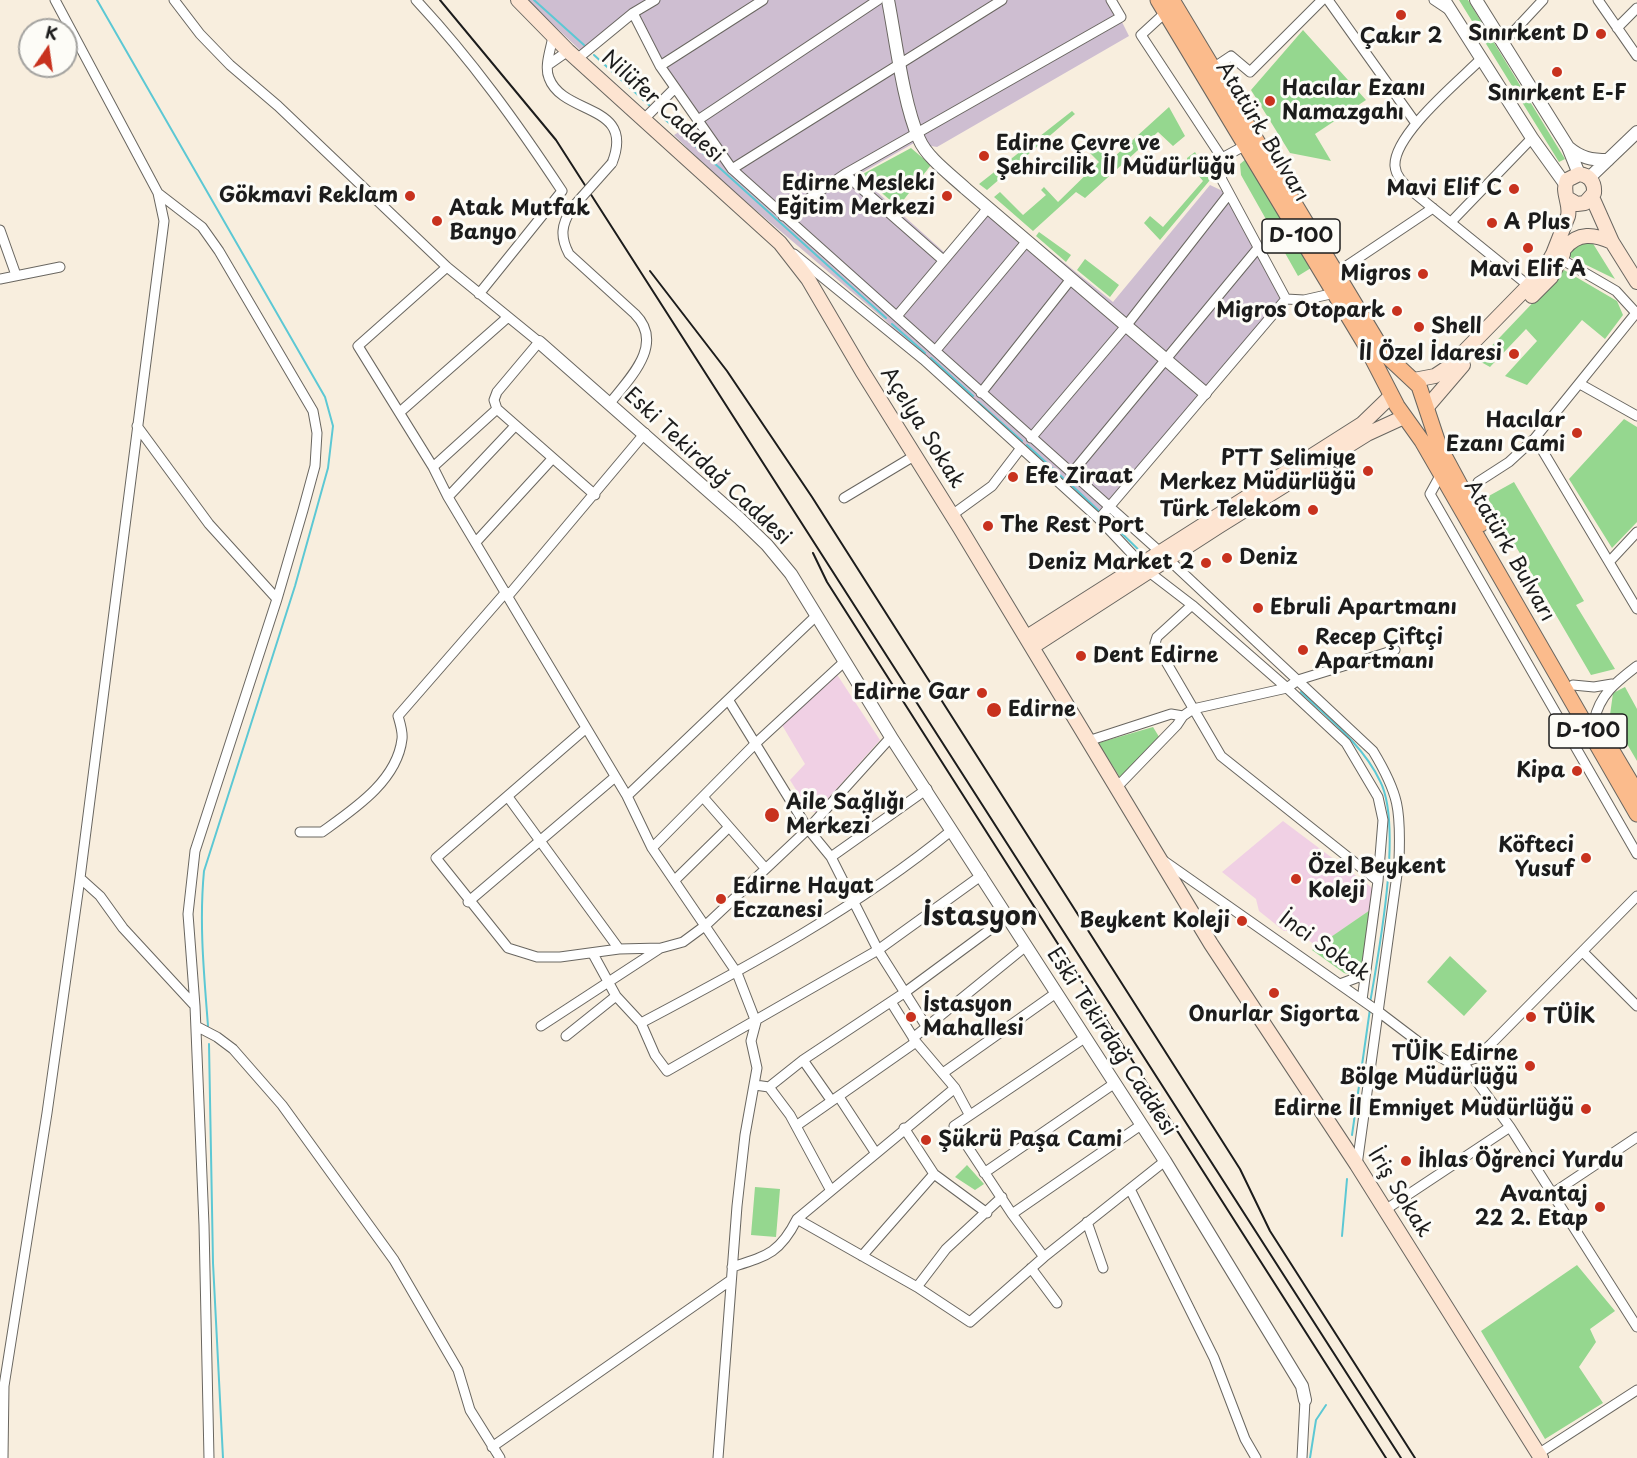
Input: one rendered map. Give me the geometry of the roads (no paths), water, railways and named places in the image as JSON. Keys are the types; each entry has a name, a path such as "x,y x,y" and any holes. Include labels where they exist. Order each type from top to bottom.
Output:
{"main road":[{"name":"Nilüfer Caddesi","path":"518,0 572,55 645,118 780,243"},
{"name":"Atatürk Bulvarı","path":"1165,4 1213,68 1377,341 1388,356 1419,386 1432,430 1447,462 1637,793"},
{"name":"Atatürk Bulvarı","path":"1165,4 1377,365 1391,396 1441,474 1637,814"},
{"path":"1029,642 1146,568 1164,556 1362,424 1403,385 1414,380 1435,376 1450,366 1529,286 1553,254 1569,209 1566,191 1571,177 1584,176 1594,188 1563,254 1546,282 1490,336 1420,413 1404,417 1367,434 1164,556"},
{"path":"1566,191 1586,201 1637,282"},
{"path":"1563,254 1577,237 1594,236 1612,242"},
{"name":"Açelya Sokak","path":"780,243 808,279 1029,642"},
{"name":"İnci Sokak","path":"1029,642 1162,860"},
{"name":"İriş Sokak","path":"1162,860 1211,944 1357,1165 1539,1456"}],"street":[{"path":"3,1458 4,1386 47,1113 80,878 165,221 158,193 55,0"},
{"path":"174,0 200,34 230,65 278,106 447,267 539,342 496,392 494,400 497,409 595,495"},
{"path":"416,0 456,43 516,122 562,191 479,294"},
{"path":"548,65 572,55 655,0"},
{"path":"660,66 763,0"},
{"path":"698,120 878,0"},
{"path":"888,0 900,64 917,134 931,155 988,208 1205,393"},
{"path":"732,169 1002,0"},
{"path":"783,216 845,174 1121,17 1111,0"},
{"path":"1213,68 1232,56 1250,72 1322,0"},
{"path":"1328,0 1415,123"},
{"path":"1434,0 1451,12"},
{"path":"1444,0 1566,191"},
{"path":"1476,0 1584,176 1608,160 1637,132"},
{"path":"1502,44 1543,0"},
{"path":"1598,0 1637,56"},
{"path":"1165,4 1141,35 1222,158 1220,168 1222,180 1286,299"},
{"path":"1617,28 1637,8"},
{"path":"633,13 660,66 732,169 1164,556 1374,751 1392,782 1401,815 1399,860 1357,1165"},
{"path":"553,36 548,65 549,79 559,93 596,112 612,126 617,144 612,162 572,208 562,230 563,243 569,254 639,318 648,333 643,357 610,402"},
{"path":"1481,59 1415,123 1396,156 1395,167 1399,178 1529,286"},
{"path":"645,118 675,88"},
{"path":"1451,222 1532,138"},
{"path":"1222,158 1246,145"},
{"path":"1568,147 1577,155 1590,160 1608,160"},
{"path":"845,174 943,260"},
{"path":"158,193 202,227 219,251 313,411 317,433 315,465 277,599 195,851 188,914 195,1006 204,1225 209,1458"},
{"path":"1031,438 1126,326 1229,194"},
{"path":"897,316 988,208"},
{"path":"1336,273 1433,208"},
{"path":"0,230 16,275"},
{"path":"936,350 1027,241"},
{"path":"780,243 885,326 1099,519 1146,568 1287,688 1346,743 1378,797 1383,820 1378,881 1362,1000"},
{"path":"1071,474 1258,248"},
{"path":"1478,482 1509,462 1535,438 1637,314 1617,291 1563,254"},
{"path":"0,279 60,267"},
{"path":"447,267 358,346 433,467 448,497 627,796 652,848 737,973 756,1022 751,1041 757,1068 745,1135 732,1267 718,1458"},
{"path":"981,393 1071,279"},
{"path":"1286,299 1304,300 1335,294"},
{"path":"1099,519 1286,299"},
{"path":"400,412 508,317"},
{"name":"Eski Tekirdağ Caddesi","path":"539,342 645,433 767,545 792,574 891,737 927,789 1165,1161 1302,1386 1305,1400"},
{"path":"1580,384 1637,416"},
{"path":"433,467 497,409"},
{"path":"137,426 208,524 277,599"},
{"path":"448,497 515,426"},
{"path":"300,832 322,832 378,787 396,763 403,737 398,716 595,495 645,433"},
{"path":"1535,438 1637,609"},
{"path":"952,515 992,486 1021,448"},
{"path":"844,498 914,456"},
{"path":"476,542 552,459"},
{"path":"1441,474 1430,494 1637,854"},
{"path":"1610,561 1637,532"},
{"path":"1192,605 1157,637 1155,644 1221,756 1378,881"},
{"path":"627,796 729,701 816,615"},
{"path":"1533,670 1541,648"},
{"path":"1116,787 1177,725 1183,716 1193,709 1287,688 1298,680 1395,650"},
{"path":"652,848 756,743 844,662"},
{"path":"1594,721 1596,708 1612,684 1637,666"},
{"path":"1573,685 1594,687 1612,684"},
{"path":"729,701 808,829 831,857 878,950 926,1026"},
{"path":"1088,741 1171,714 1183,716"},
{"path":"585,729 436,858 468,902 508,948 520,954 560,957 619,949 661,948 683,942 706,925 808,829 891,737"},
{"path":"468,902 615,777"},
{"path":"831,857 927,789"},
{"path":"508,797 619,949"},
{"path":"703,797 765,868"},
{"path":"675,880 729,827"},
{"path":"641,1023 737,973 853,903 910,864 952,830"},
{"name":"İnci Sokak","path":"1162,860 1340,984 1434,1053 1454,1065 1464,1064"},
{"path":"593,954 616,996 641,1023 655,1055 667,1071 878,950 981,876"},
{"path":"80,878 100,896 123,928 195,1006"},
{"path":"1637,896 1491,1044 1476,1058 1464,1064 1510,1127 1637,1327"},
{"path":"755,1085 769,1087 803,1060 904,993 1007,916"},
{"path":"796,1126 915,1040 926,1026 1026,946"},
{"path":"541,1026 661,948"},
{"path":"1583,952 1637,1006"},
{"path":"1340,984 1364,975"},
{"path":"943,1073 1056,993"},
{"path":"566,1036 616,996"},
{"path":"891,1002 915,1040 955,1088 969,1114"},
{"path":"196,1026 233,1049 282,1105 394,1260 458,1370 470,1410 500,1458"},
{"path":"1044,1257 1012,1214 954,1126 1086,1037"},
{"path":"803,1060 875,1152"},
{"path":"984,1173 1114,1083"},
{"path":"769,1087 796,1126 830,1189"},
{"path":"732,1267 757,1259 782,1245 797,1219 830,1189 955,1088"},
{"path":"1012,1214 1141,1125"},
{"path":"1385,1210 1510,1127"},
{"path":"904,1128 934,1174 987,1213"},
{"path":"1553,1193 1637,1137"},
{"path":"797,1219 917,1287 970,1322 1044,1257 1165,1161"},
{"path":"862,1256 934,1174"},
{"path":"1130,1189 1214,1358 1245,1439 1256,1458"},
{"path":"917,1287 946,1249 1002,1197"},
{"path":"1087,1222 1103,1268"},
{"path":"1031,1268 1057,1303"},
{"path":"492,1447 731,1280"},
{"path":"1539,1456 1637,1390"},
{"path":"1302,1458 1305,1400"}],"waterway":[{"path":"97,0 325,397 333,426 328,468 295,586 204,871 202,929 208,1026"},
{"path":"534,0 584,45"},
{"path":"594,55 650,106"},
{"path":"660,115 677,130"},
{"path":"682,134 886,318"},
{"path":"892,324 925,353"},
{"path":"931,358 973,396"},
{"path":"978,402 1022,441"},
{"path":"1027,445 1063,478"},
{"path":"1067,481 1099,511"},
{"path":"1109,521 1145,556"},
{"path":"1301,692 1355,744 1373,768 1387,801 1389,827 1387,889 1370,1003"},
{"path":"1352,1135 1370,1009"},
{"path":"209,1044 213,1263 223,1458"},
{"path":"1342,1236 1347,1179"},
{"path":"1310,1458 1316,1420 1326,1405"}],"railway":[{"path":"440,0 556,140 1401,1458"},
{"path":"650,271 727,371 812,497 1240,1169 1270,1231 1415,1458"},
{"path":"813,553 827,582 1386,1458"}],"place":[{"name":"Çakır 2","path":"1401,15"},
{"name":"Sınırkent D","path":"1601,34"},
{"name":"Sınırkent E-F","path":"1557,72"},
{"name":"Hacılar Ezanı Namazgahı","path":"1270,101"},
{"name":"Edirne Çevre ve Şehircilik İl Müdürlüğü","path":"984,156"},
{"name":"Mavi Elif C","path":"1514,189"},
{"name":"Gökmavi Reklam","path":"410,196"},
{"name":"Edirne Mesleki Eğitim Merkezi","path":"947,196"},
{"name":"Atak Mutfak Banyo","path":"437,221"},
{"name":"A Plus","path":"1492,223"},
{"name":"Mavi Elif A","path":"1528,248"},
{"name":"Migros","path":"1423,274"},
{"name":"Migros Otopark","path":"1397,311"},
{"name":"Shell","path":"1419,327"},
{"name":"İl Özel İdaresi","path":"1514,354"},
{"name":"Hacılar Ezanı Cami","path":"1577,433"},
{"name":"PTT Selimiye Merkez Müdürlüğü","path":"1368,471"},
{"name":"Efe Ziraat","path":"1013,477"},
{"name":"Türk Telekom","path":"1313,510"},
{"name":"The Rest Port","path":"988,526"},
{"name":"Deniz","path":"1227,558"},
{"name":"Deniz Market 2","path":"1206,563"},
{"name":"Ebruli Apartmanı","path":"1258,608"},
{"name":"Recep Çiftçi Apartmanı","path":"1303,650"},
{"name":"Dent Edirne","path":"1081,656"},
{"name":"Edirne Gar","path":"982,693"},
{"name":"Edirne","path":"994,710"},
{"name":"Kipa","path":"1577,771"},
{"name":"Aile Sağlığı Merkezi","path":"772,815"},
{"name":"Köfteci Yusuf","path":"1586,858"},
{"name":"Özel Beykent Koleji","path":"1296,879"},
{"name":"Edirne Hayat Eczanesi","path":"721,899"},
{"name":"Beykent Koleji","path":"1242,921"},
{"name":"Onurlar Sigorta","path":"1274,993"},
{"name":"İstasyon Mahallesi","path":"911,1017"},
{"name":"TÜİK","path":"1531,1017"},
{"name":"TÜİK Edirne Bölge Müdürlüğü","path":"1530,1066"},
{"name":"Edirne İl Emniyet Müdürlüğü","path":"1586,1109"},
{"name":"Şükrü Paşa Cami","path":"926,1140"},
{"name":"İhlas Öğrenci Yurdu","path":"1406,1161"},
{"name":"Avantaj 22 2. Etap","path":"1600,1207"}],"district":[{"name":"İstasyon","path":"980,918"}]}
